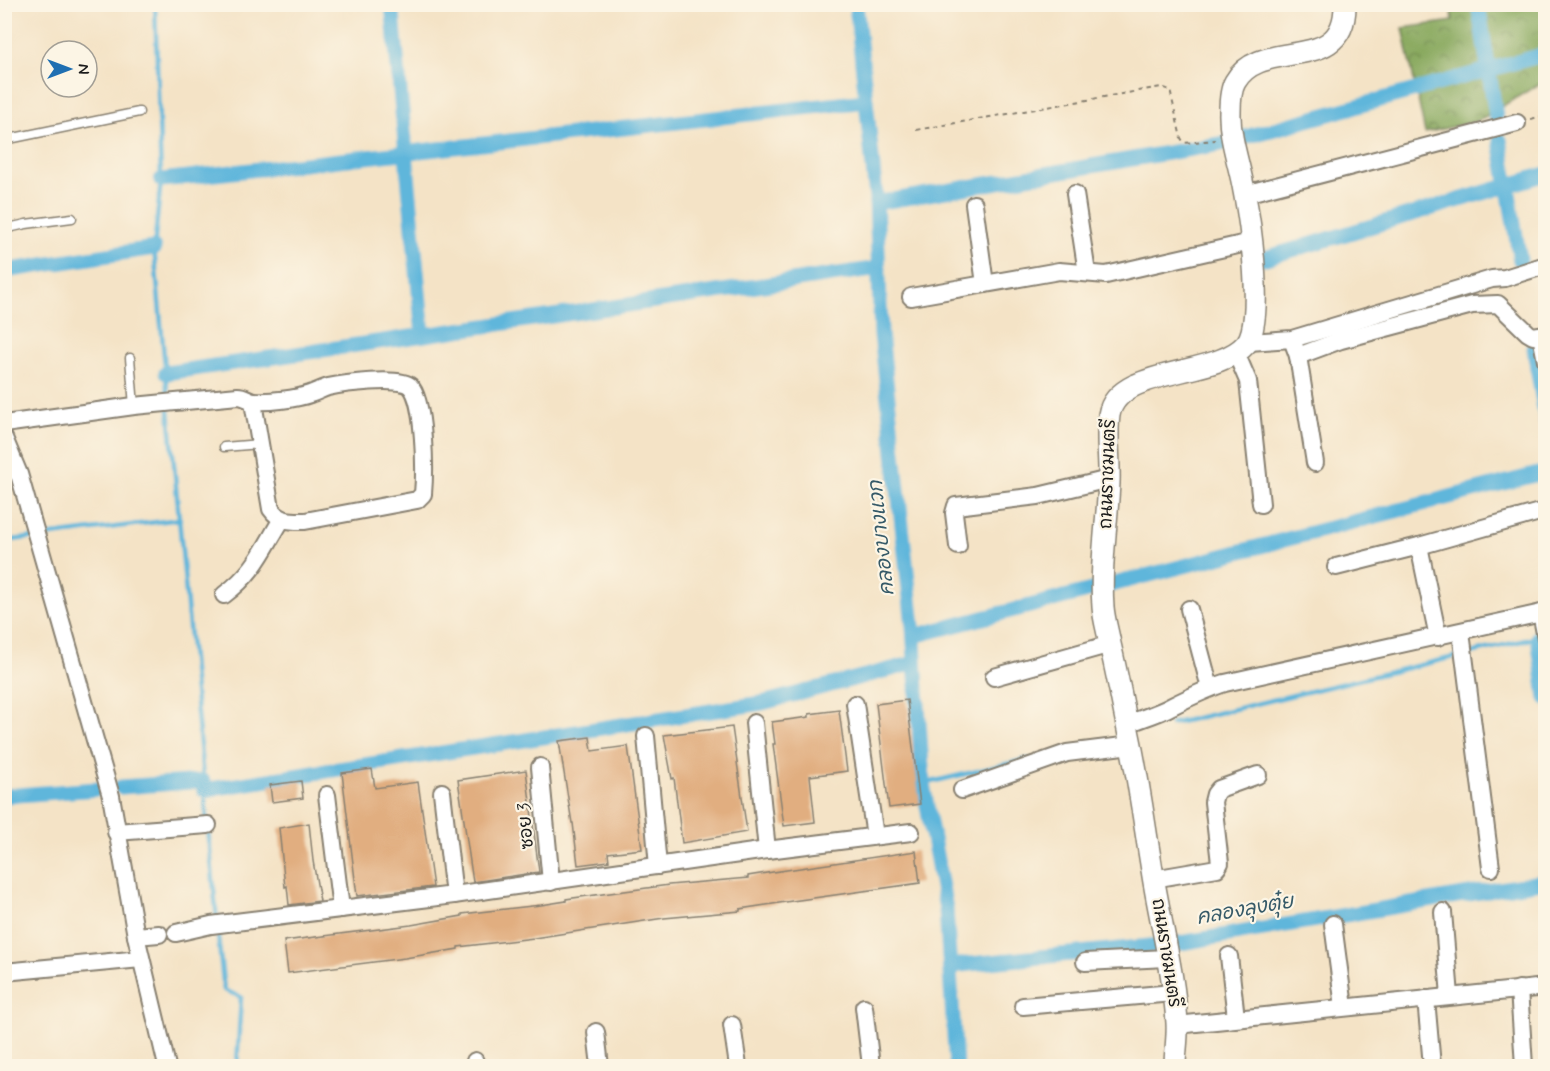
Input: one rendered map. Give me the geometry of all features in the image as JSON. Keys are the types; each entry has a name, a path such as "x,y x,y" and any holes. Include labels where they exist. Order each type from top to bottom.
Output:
{"street":[{"path":"1261,504 1248,381 1242,347 1256,311 1256,282 1245,194 1232,137 1230,114 1234,83 1248,67 1270,58 1305,53 1329,45 1340,31 1345,18 1345,4"},
{"path":"1245,194 1517,123"},
{"path":"1075,194 1087,273"},
{"path":"974,204 985,284"},
{"path":"911,297 1059,271 1106,275 1251,242"},
{"path":"1242,347 1292,339 1492,279 1505,278 1545,266"},
{"path":"1468,286 1473,305"},
{"path":"1298,356 1341,340 1473,305 1498,304 1528,333 1533,336 1543,335 1545,361"},
{"path":"1292,339 1298,356 1315,463"},
{"name":"ถนนราชมนตรี","path":"1175,1066 1177,1025 1162,923 1129,734 1103,610 1109,479 1109,415 1113,402 1125,390 1222,360 1242,347"},
{"path":"4,424 134,405 238,396 245,396 253,402 295,398 326,388 346,385 391,381 405,383 410,386 420,405 423,494 417,500 305,521 288,521 276,517 271,509 253,402"},
{"path":"4,438 12,475 30,515 107,780 136,936 167,1066"},
{"path":"958,546 954,513 956,506 1038,496 1109,479"},
{"path":"1336,567 1543,511"},
{"path":"224,594 238,584 258,562 282,519"},
{"path":"1419,546 1438,637"},
{"path":"1189,609 1210,688"},
{"path":"962,790 1129,734 1184,699 1210,688 1438,637 1462,636 1544,621"},
{"path":"1462,636 1491,868"},
{"path":"994,677 1110,644"},
{"path":"855,704 875,836"},
{"path":"754,723 766,850"},
{"path":"646,736 658,866"},
{"name":"ซอย 3","path":"540,767 551,882"},
{"path":"1153,879 1217,868 1220,863 1213,802 1215,794 1219,789 1258,775"},
{"path":"442,792 454,895"},
{"path":"327,795 341,909"},
{"path":"117,832 208,825"},
{"path":"176,933 210,925 454,895 766,850 911,832"},
{"path":"1443,912 1450,996"},
{"path":"1333,924 1344,1007"},
{"path":"136,936 159,934"},
{"path":"1085,962 1167,955"},
{"path":"1228,956 1236,1018"},
{"path":"4,972 141,959"},
{"path":"1177,1025 1545,987"},
{"path":"1519,989 1524,1066"},
{"path":"1023,1006 1173,993"},
{"path":"1426,999 1432,1066"},
{"path":"864,1007 871,1066"},
{"path":"732,1025 738,1066"},
{"path":"596,1032 600,1066"}],"lane":[{"path":"4,140 139,112"},
{"path":"4,229 72,218"},
{"path":"130,358 134,405"},
{"path":"224,447 260,444"}],"path":[{"path":"916,129 1161,87 1170,90 1180,138 1184,143 1232,137"}],"green space":[{"path":"1451,5 1545,5 1545,83 1534,87 1478,121 1425,133 1403,28 1453,21"}],"building":[{"path":"907,700 920,804 889,808 876,704"},
{"path":"839,710 847,771 810,776 815,822 784,826 772,722"},
{"path":"732,727 747,832 682,843 674,778 672,779 664,735"},
{"path":"590,737 592,751 628,746 642,849 608,853 609,861 578,865 559,741"},
{"path":"372,769 375,788 418,782 433,887 357,896 342,773"},
{"path":"526,770 539,872 473,882 458,780"},
{"path":"301,781 303,798 272,802 270,785"},
{"path":"309,823 320,901 289,905 279,828"},
{"path":"916,851 920,883 740,909 740,911 664,918 458,947 458,949 405,958 288,973 284,941 411,925 462,916 462,914 541,905 566,901 566,899 669,885 748,878 748,876"}],"waterway":[{"path":"155,4 161,180 154,248 207,821"},
{"path":"392,4 423,335"},
{"name":"คลองบางแวก","path":"856,4 876,197 881,334 913,626 923,784 946,909 956,1066"},
{"path":"1478,4 1496,116"},
{"path":"876,203 1220,144 1546,54"},
{"path":"161,180 866,101"},
{"path":"1500,140 1520,260"},
{"path":"1262,259 1546,174"},
{"path":"4,271 154,248"},
{"path":"166,373 879,268"},
{"path":"1534,348 1546,421"},
{"path":"914,636 1546,472"},
{"path":"4,541 180,519"},
{"path":"1171,724 1543,636"},
{"path":"1538,637 1546,698"},
{"path":"204,790 762,703 915,663"},
{"path":"923,784 1028,759"},
{"path":"121,787 203,781"},
{"path":"4,796 97,789"},
{"path":"208,829 217,920"},
{"name":"คลองลุงตุ๋ย","path":"950,966 1180,943 1546,881"},
{"path":"217,928 224,990 241,997 237,1066"}]}
